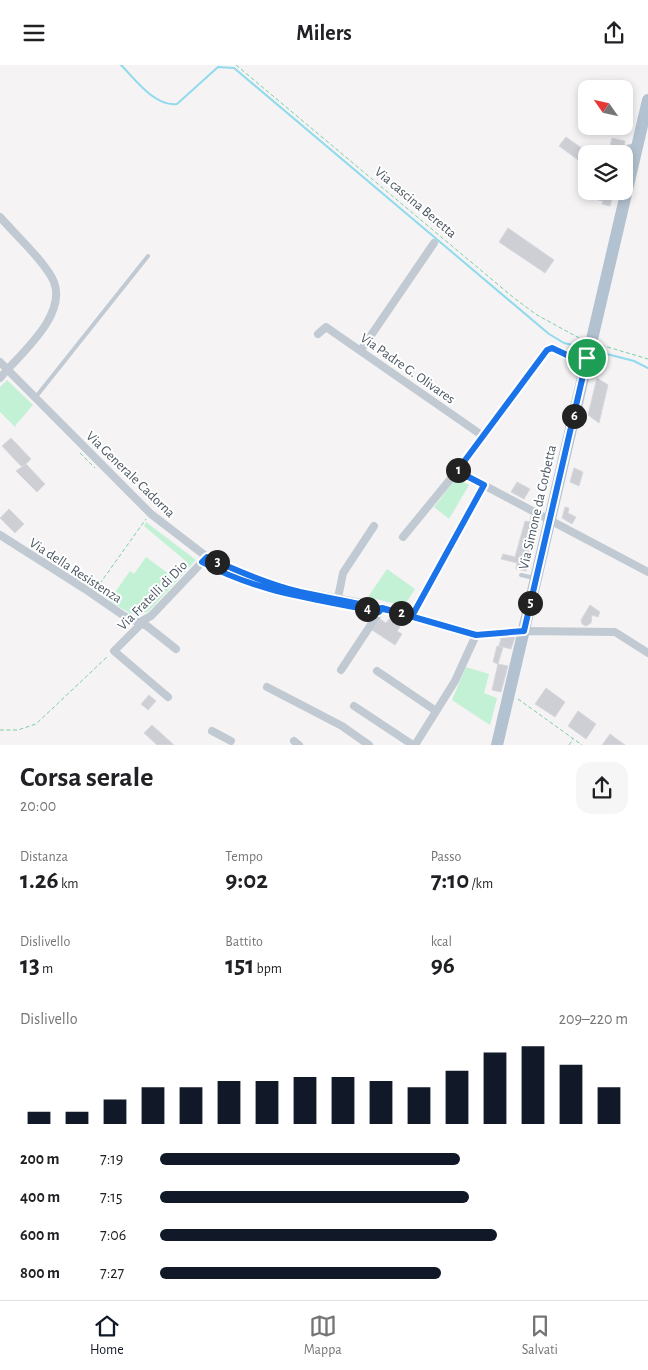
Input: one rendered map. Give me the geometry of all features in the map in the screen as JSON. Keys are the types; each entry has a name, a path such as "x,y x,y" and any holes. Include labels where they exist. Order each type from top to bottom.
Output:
{"main road":[{"name":"Via Simone da Corbetta","path":"633,155 648,100"},
{"name":"Via Simone da Corbetta","path":"497,745 589,349 621,200"}],"street":[{"path":"0,217 47,271 56,292 56,301 48,321 0,378"},
{"path":"360,350 434,243"},
{"name":"Via Padre G. Olivares","path":"318,334 326,327 483,435"},
{"path":"403,537 457,471 547,350 552,348 567,355 589,349"},
{"name":"Via Generale Cadorna","path":"0,362 151,514 207,557 243,574 299,591 382,608 476,635 524,631 615,632 648,653"},
{"path":"457,471 648,572"},
{"path":"412,616 484,485"},
{"path":"338,598 343,573 374,526"},
{"name":"Via della Resistenza","path":"0,535 92,594 124,617 140,622 176,649"},
{"name":"Via Fratelli di Dio","path":"114,651 139,626 140,622 151,616 207,557"},
{"path":"341,670 382,608"},
{"path":"354,706 414,745 455,681 476,635"},
{"path":"114,651 168,697"},
{"path":"376,671 436,711"},
{"path":"267,687 342,726 369,745"},
{"path":"212,731 231,744"}],"lane":[{"path":"35,398 148,256"},
{"path":"521,575 536,579"}],"path":[{"name":"Via cascina Beretta","path":"236,65 514,298 589,349"},
{"path":"589,349 602,345 648,359"},
{"path":"76,449 95,468"},
{"path":"92,594 147,517 152,522"},
{"path":"216,569 237,579"},
{"path":"261,587 278,592"},
{"path":"0,730 18,730 36,724 114,651"},
{"path":"517,697 582,745"},
{"path":"569,745 574,739"}],"green space":[{"path":"7,380 33,405 15,426 17,429 0,412 0,387"},
{"path":"456,478 469,485 449,519 434,507"},
{"path":"146,522 196,560 148,612 133,615 109,601 130,571 134,574 146,557 173,577 187,562 144,526"},
{"path":"387,569 415,589 404,606 368,597"},
{"path":"466,667 489,674 484,693 497,698 490,725 452,700"}],"building":[{"path":"566,137 578,146 578,160 559,146"},
{"path":"612,138 625,141 624,145 610,145"},
{"path":"598,200 612,200 610,206 602,204 603,201"},
{"path":"508,228 554,260 545,273 499,242"},
{"path":"597,378 608,385 599,423 588,415"},
{"path":"11,438 31,459 24,466 21,466 2,446"},
{"path":"26,464 45,484 37,492 16,471"},
{"path":"574,468 583,472 579,486 570,482"},
{"path":"517,482 530,489 524,499 511,492"},
{"path":"565,507 569,508 568,513 576,517 572,524 562,518"},
{"path":"9,509 24,524 15,533 0,518"},
{"path":"531,516 540,518 526,571 516,569 517,563 501,559 503,554 515,557 525,521 530,522"},
{"path":"590,605 600,612 598,617 592,615 591,623 586,626 582,624 581,620"},
{"path":"380,619 386,623 389,619 400,627 397,631 402,634 395,645 372,630"},
{"path":"502,634 515,637 511,649 499,646"},
{"path":"497,646 503,647 498,664 493,662"},
{"path":"498,664 508,666 501,692 492,690"},
{"path":"546,688 565,702 555,717 535,704"},
{"path":"149,695 156,701 148,710 141,704"},
{"path":"578,711 596,724 586,739 568,726"},
{"path":"152,725 174,745 157,745 144,733"},
{"path":"610,734 625,745 602,745"}],"waterway":[{"path":"121,65 153,97 169,104 177,104 218,67 234,68 549,334 564,343 581,347"},
{"path":"595,351 634,361 648,368"}],"route":[{"path":"552,348 567,355 587,358 524,631 476,635 382,608 379,612 343,604 330,604 304,599 244,582 202,562 207,557 243,574 299,591 372,605 412,616 484,485 457,471 547,350 552,348"}]}
